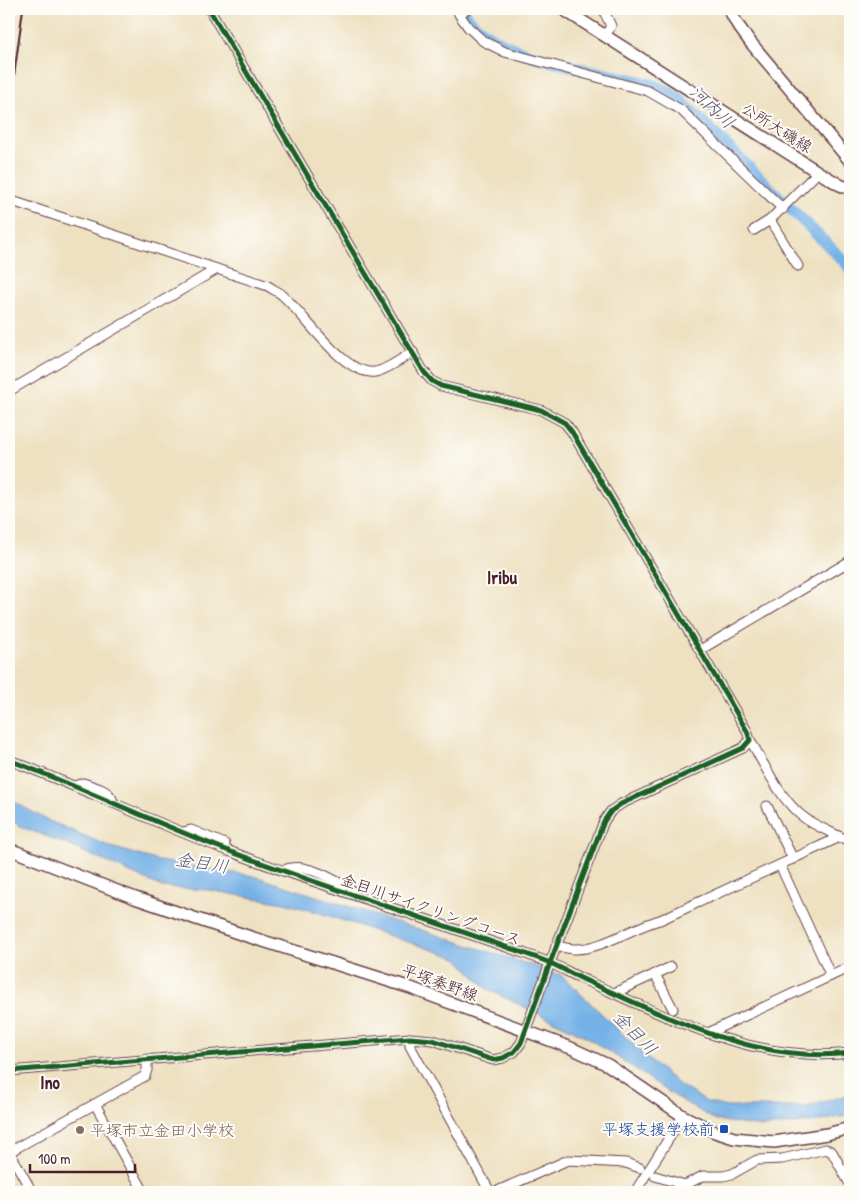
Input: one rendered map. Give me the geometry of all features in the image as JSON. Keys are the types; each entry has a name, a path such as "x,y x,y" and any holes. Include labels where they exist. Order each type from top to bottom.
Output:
{"main road":[{"name":"公所大磯線","path":"563,9 818,172 840,185 850,188"},
{"path":"729,9 751,43 849,156"},
{"name":"平塚秦野線","path":"9,849 179,913 399,984 572,1048 608,1065 683,1116 715,1132 751,1141 774,1142 850,1128"}],"street":[{"path":"208,9 424,372 432,381 441,386 541,410 565,422 785,798 806,819 850,842"},
{"path":"467,9 459,14 468,27 483,40 505,52 648,91 662,98 681,110 785,206"},
{"path":"603,9 611,26 606,36"},
{"path":"754,230 770,220 818,172"},
{"path":"9,200 268,286 280,293 291,303 344,361 360,368 371,372 378,372 413,352"},
{"path":"770,220 798,266"},
{"path":"9,391 217,269"},
{"path":"700,650 850,560"},
{"path":"9,1071 410,1038 433,1040 492,1060 503,1058 514,1052 521,1043 604,821 611,811 621,804 743,748 750,740"},
{"name":"金目川サイクリングコース","path":"9,760 75,786 83,783 109,793 113,803 184,833 191,830 209,836 226,845 228,851 283,871 294,867 324,874 362,898 550,963 645,1008 708,1033 772,1051 815,1055 850,1053"},
{"path":"767,806 793,859"},
{"path":"556,946 576,949 600,945 641,926 660,920 840,837"},
{"path":"780,865 831,976"},
{"path":"614,993 671,967"},
{"path":"708,1033 850,967"},
{"path":"655,974 673,1009"},
{"path":"410,1038 410,1046 490,1192"},
{"path":"32,1192 9,1152 144,1076 147,1070 147,1059"},
{"path":"95,1104 144,1192"},
{"path":"635,1192 683,1116"},
{"path":"672,1192 703,1176 732,1174 758,1160 782,1159 826,1149 832,1152 850,1184"},
{"path":"495,1192 568,1160 626,1163 640,1168"},
{"path":"655,1176 685,1185"}],"water":[{"path":"9,799 47,820 111,847 159,861 254,876 561,975 653,1063 681,1086 707,1102 726,1107 806,1107 850,1094 850,1115 822,1121 762,1127 715,1120 676,1097 583,1035 487,989 457,958 284,903 208,890 162,887 64,843 19,826 9,818"}],"waterway":[{"name":"河内川","path":"462,9 475,25 492,38 513,49 561,64 651,84 678,98 850,267"},
{"path":"846,263 844,269 850,279"}],"railway":[{"path":"9,113 23,9"}],"cycle path":[{"path":"9,1071 410,1038 433,1040 493,1060 503,1058 514,1052 521,1043 604,821 611,811 621,804 743,748 750,740 747,731 565,423 541,410 441,386 432,381 424,372 209,9"},
{"path":"9,760 229,851 548,962 651,1010 715,1036 782,1052 815,1055 850,1053"}],"place":[{"name":"平塚支援学校前","path":"724,1129"},
{"name":"平塚市立金田小学校","path":"80,1130"}],"district":[{"name":"Iribu","path":"502,578"},
{"name":"Ino","path":"50,1083"}],"water label":[{"name":"金目川","path":"202,863"},
{"name":"金目川","path":"635,1033"}]}
